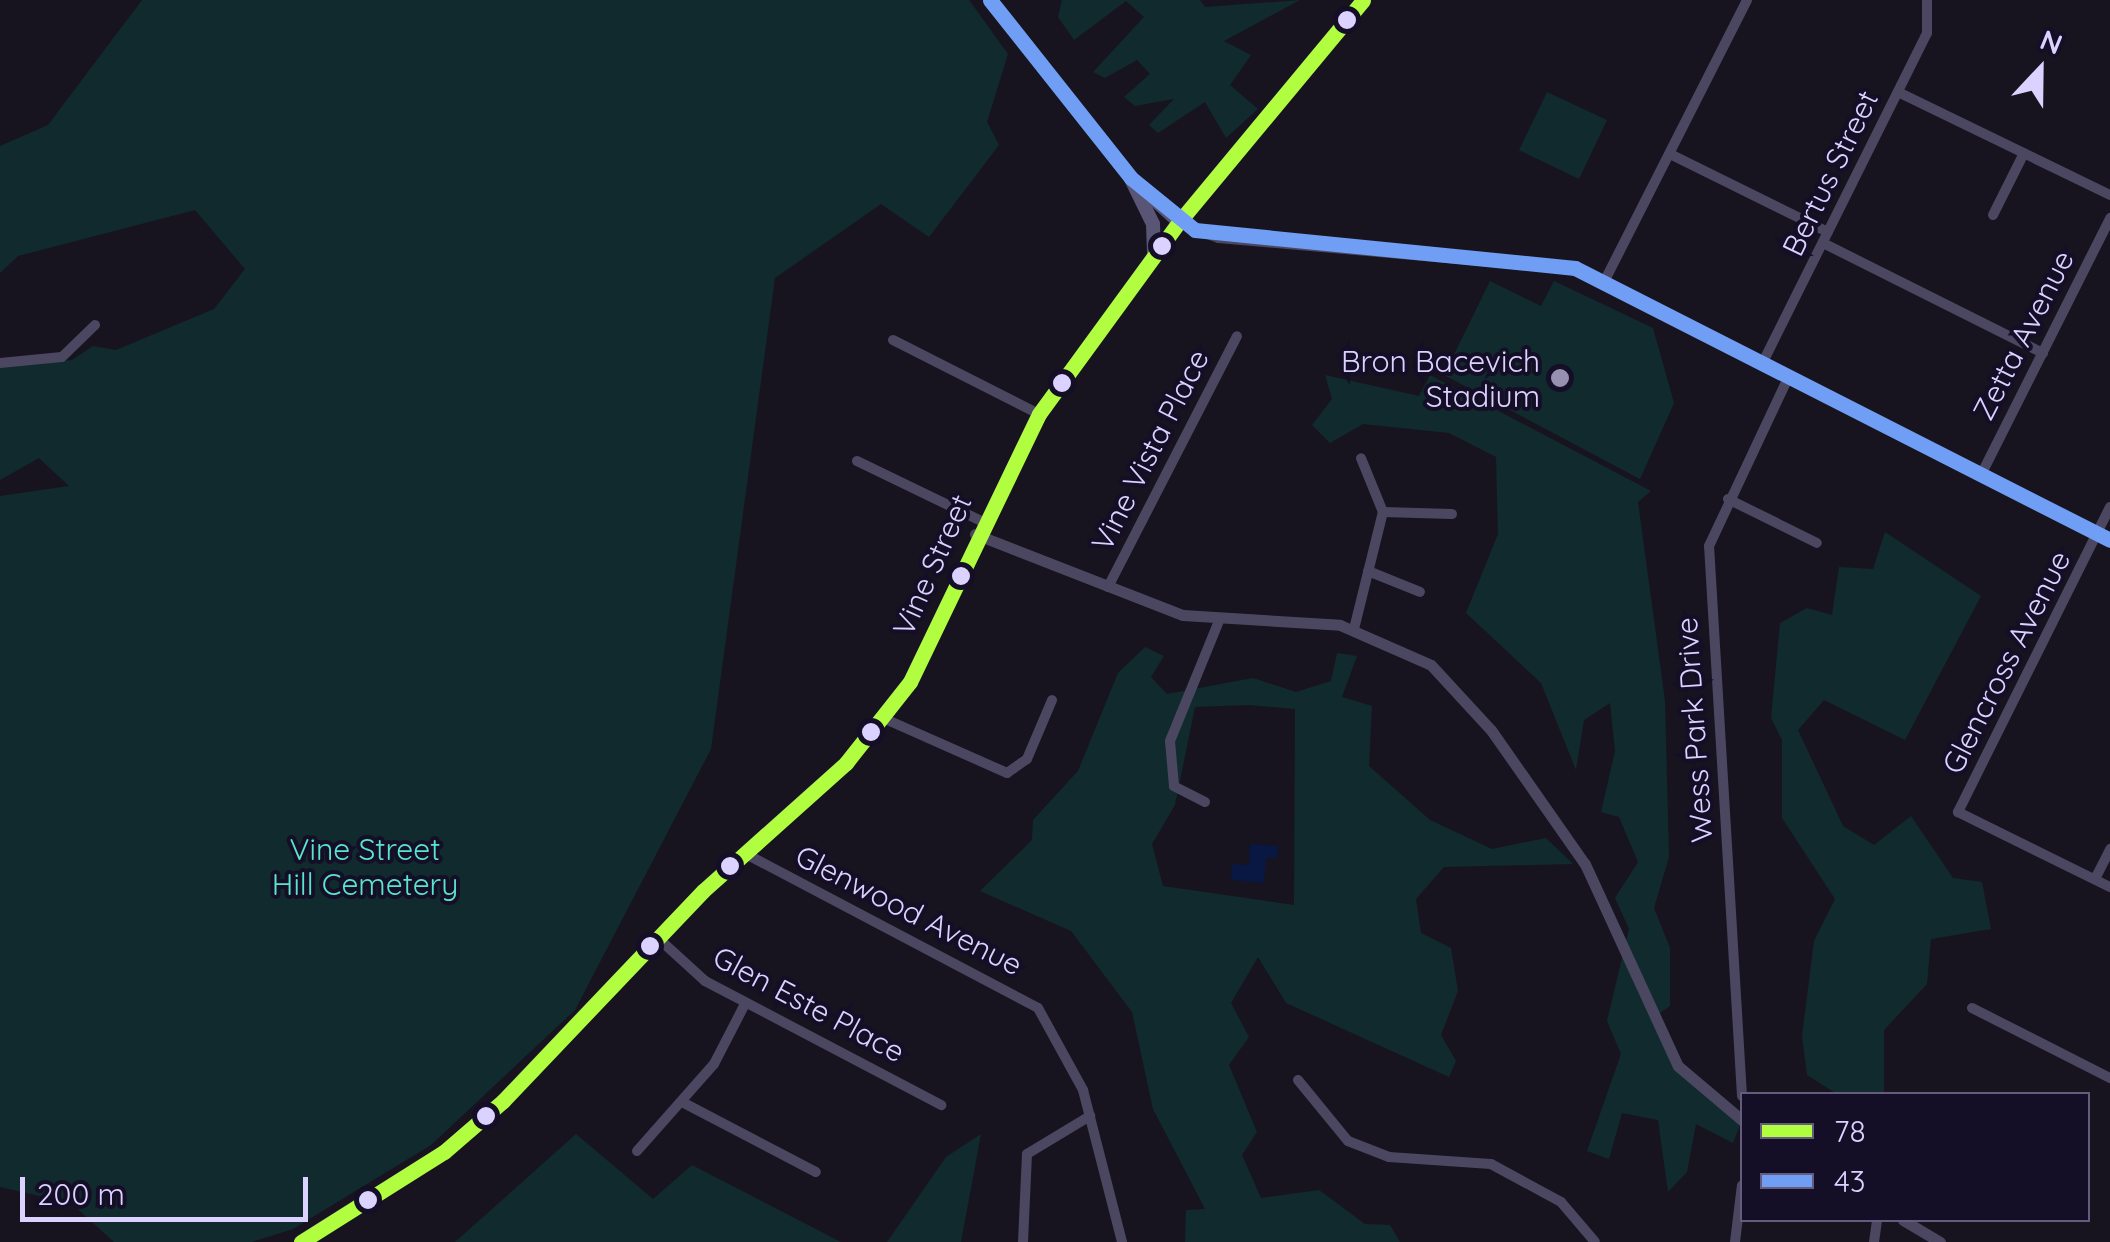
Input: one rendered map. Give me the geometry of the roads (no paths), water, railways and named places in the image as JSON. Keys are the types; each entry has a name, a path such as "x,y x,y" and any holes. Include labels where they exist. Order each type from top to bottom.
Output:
{"main road":[{"path":"990,0 1131,178 1180,222"},
{"name":"Vine Street","path":"300,1242 461,1138 883,718 910,682 978,528 1039,414 1180,222 1363,0"},
{"path":"1131,178 1153,224 1153,258"}],"street":[{"path":"1604,282 1748,0"},
{"name":"Bertus Street","path":"1762,364 1927,33 1927,0"},
{"path":"1898,92 2110,195"},
{"path":"1993,215 2024,153"},
{"path":"1670,154 2043,354"},
{"name":"Zetta Avenue","path":"1981,475 2110,218"},
{"path":"1180,222 1252,241 1543,260 1604,282 2110,540"},
{"path":"0,363 62,356 95,325"},
{"name":"Vine Vista Place","path":"1108,587 1237,336"},
{"path":"892,340 1039,414"},
{"name":"Wess Park Drive","path":"1742,1092 1708,559 1728,499 1788,378"},
{"path":"1354,629 1383,512 1362,458"},
{"path":"858,460 978,528 1108,587 1219,621 1354,629 1420,658 1491,730 1585,864 1678,1066 1740,1118"},
{"path":"1728,499 1817,543"},
{"name":"Glencross Avenue","path":"2095,879 1958,812 2110,506"},
{"path":"1383,512 1452,514"},
{"path":"1368,571 1420,592"},
{"path":"1205,802 1174,786 1170,740 1219,621"},
{"path":"883,718 1007,772 1027,760 1052,700"},
{"path":"2110,849 2095,879 2110,887"},
{"name":"Glenwood Avenue","path":"746,854 1028,1000 1061,1040 1090,1116 1122,1242"},
{"name":"Glen Este Place","path":"659,939 745,1004 941,1105"},
{"path":"637,1151 682,1102 745,1004"},
{"path":"1972,1008 2110,1078"},
{"path":"1298,1080 1348,1142 1389,1157 1491,1164 1561,1202 1595,1242"},
{"path":"682,1102 816,1172"},
{"path":"1023,1242 1027,1154 1090,1116"},
{"path":"1734,1242 1740,1199"},
{"path":"1905,1222 1940,1242"}],"water":[{"path":"1250,844 1278,846 1277,858 1266,858 1264,883 1231,880 1232,864 1249,865"}],"place":[{"name":"Bron Bacevich Stadium","path":"1560,378"}],"park label":[{"name":"Vine Street Hill Cemetery","path":"365,866"}]}
